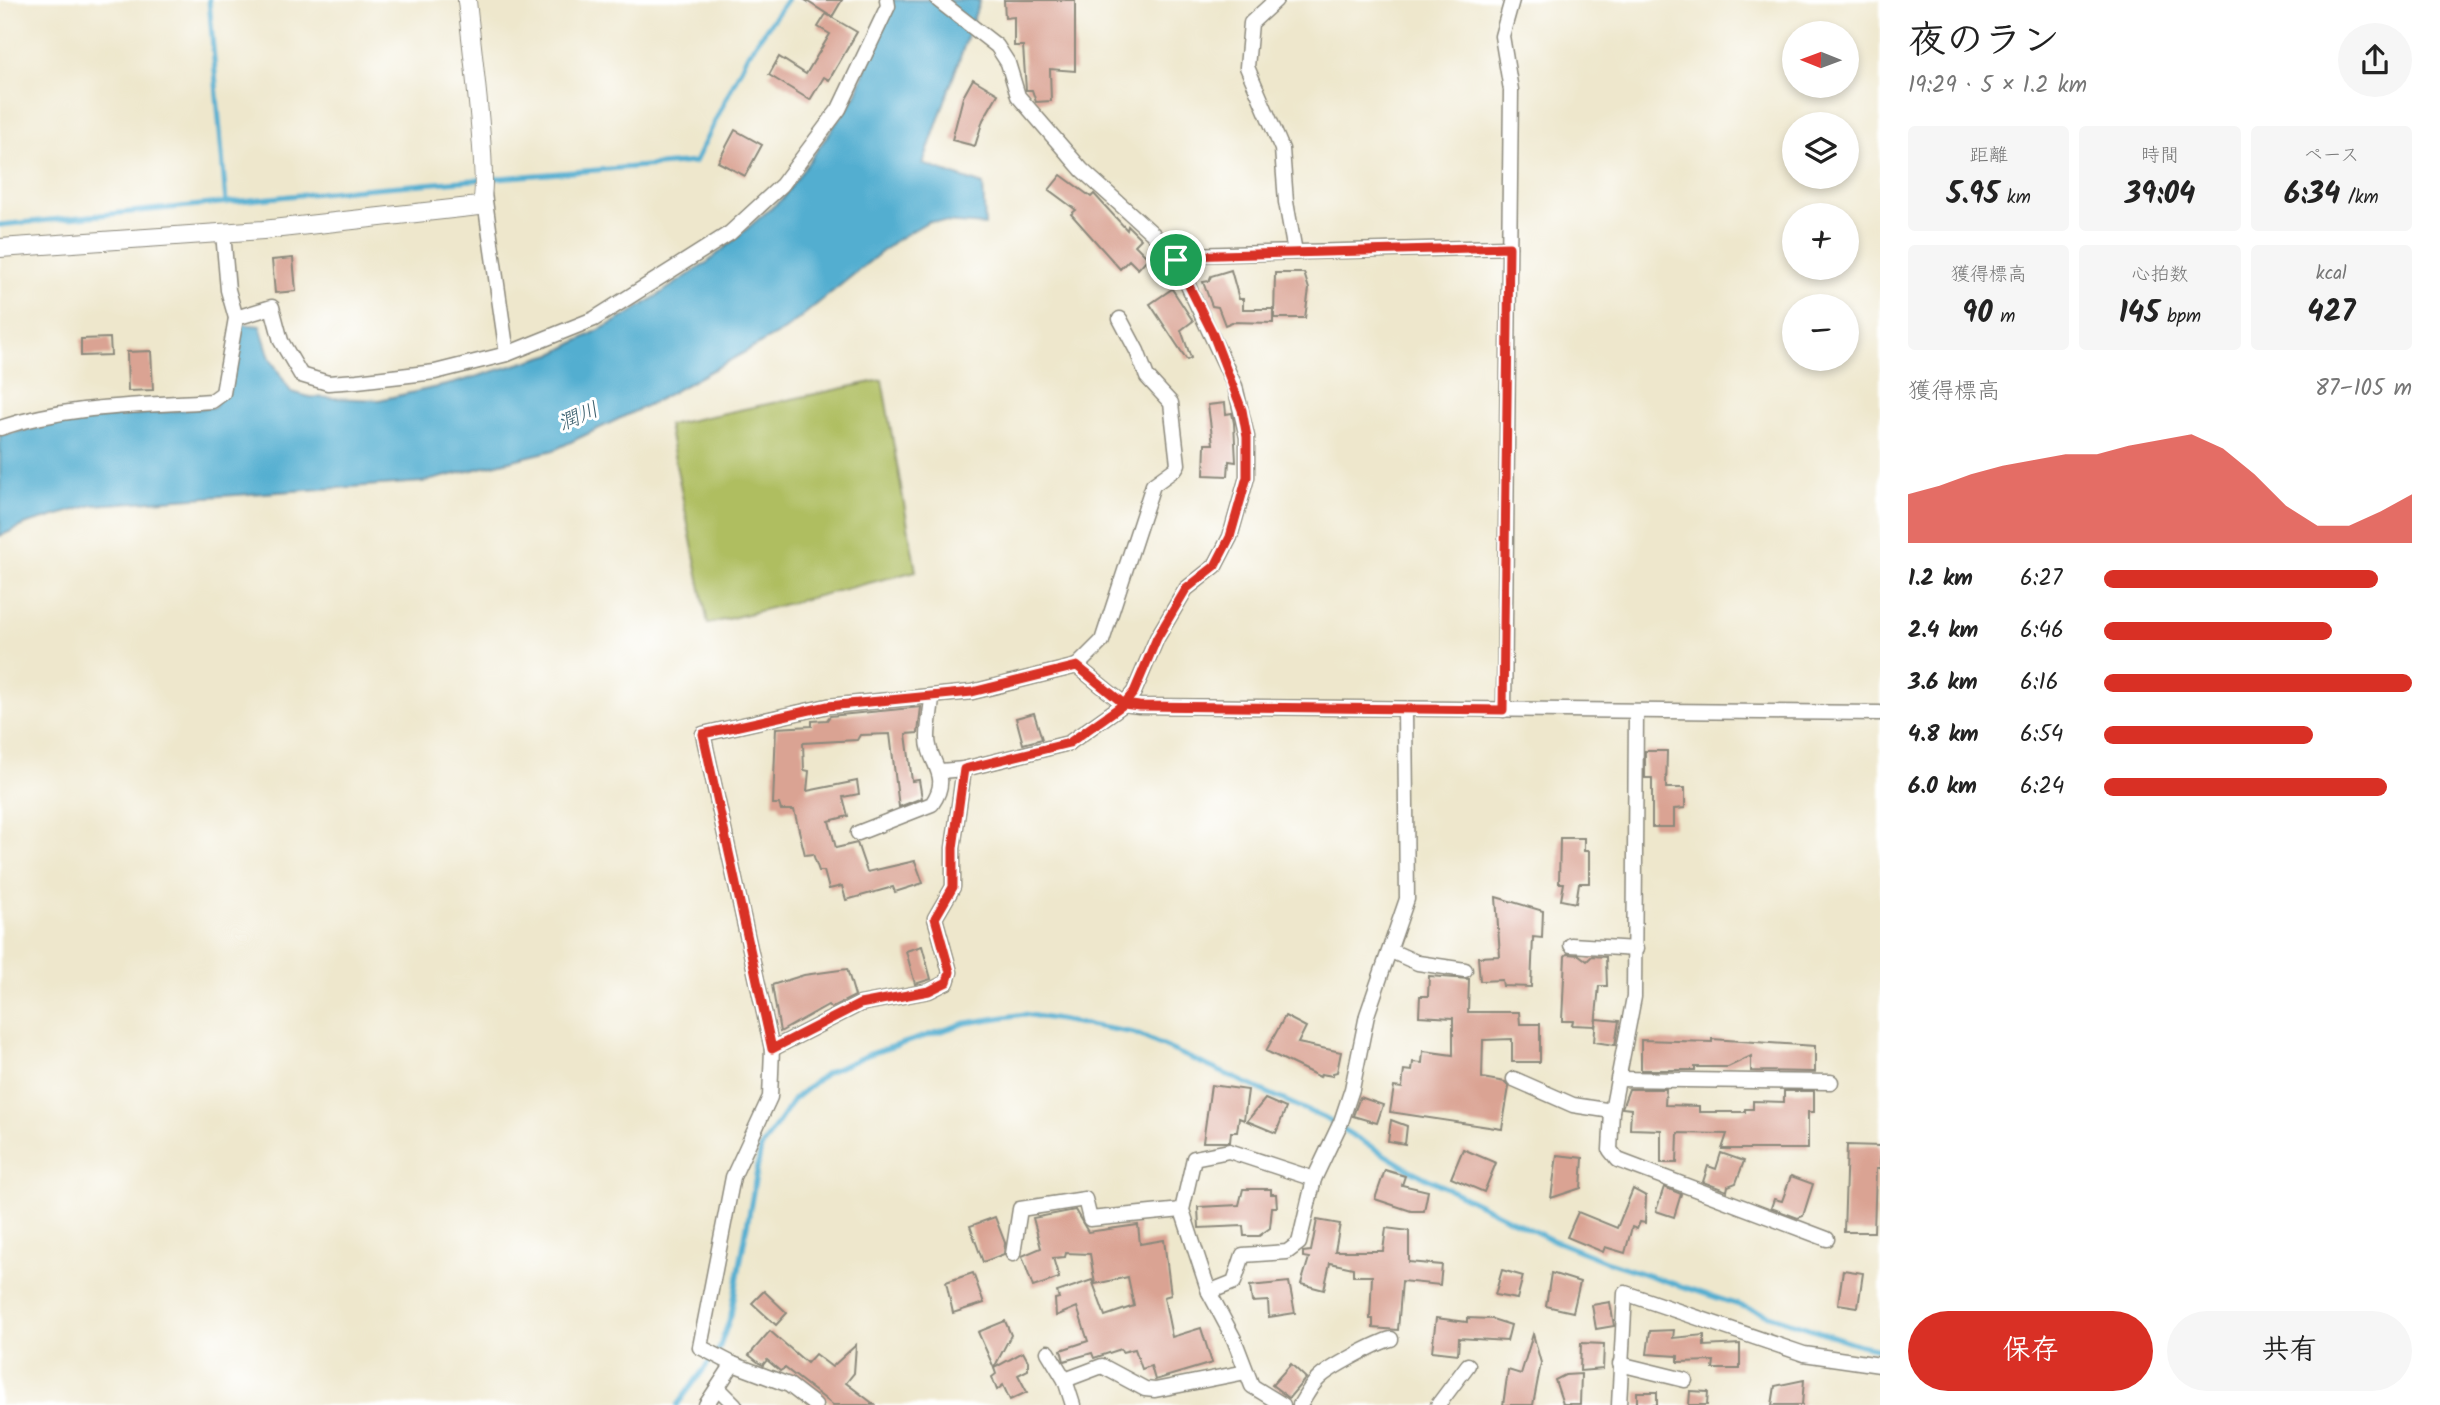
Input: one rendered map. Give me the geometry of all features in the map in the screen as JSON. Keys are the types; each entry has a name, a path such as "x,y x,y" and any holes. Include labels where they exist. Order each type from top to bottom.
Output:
{"street":[{"path":"467,0 484,193 507,354"},
{"path":"236,318 272,307 281,341 301,375 328,383 435,373 507,354 594,319 730,233 782,185 839,109 888,6 887,0"},
{"path":"938,0 997,46 1008,63 1018,96 1082,170 1152,233 1176,260 1235,386 1247,437 1247,477 1230,537 1215,566 1186,589 1157,638 1134,692 1124,704 1069,743 964,769 941,771"},
{"path":"1276,0 1251,23 1247,67 1282,149 1286,202 1295,252"},
{"path":"1503,710 1511,90 1502,36 1512,0"},
{"path":"0,248 143,236 225,233 471,208 483,202 484,193"},
{"path":"0,428 56,414 106,407 212,401 223,393 236,318 228,290 225,233"},
{"path":"1176,260 1185,256 1509,247"},
{"path":"815,1405 789,1385 729,1362 700,1347 733,1177 770,1097 772,1049 703,734 828,706 932,698 990,688 1077,666 1101,641 1153,485 1178,464 1171,403 1147,377 1137,351 1119,319"},
{"path":"1077,666 1124,704 1405,711 1880,713"},
{"path":"858,833 932,804 941,771 929,745 932,698"},
{"path":"1209,1292 1234,1282 1243,1255 1287,1252 1299,1242 1314,1179 1341,1122 1352,1089 1367,1015 1407,899 1405,711"},
{"path":"1636,712 1634,997 1612,1111 1609,1150 1618,1160 1827,1239"},
{"path":"772,1049 860,1004 929,991 947,982 950,972 935,918 953,887 953,848 964,769"},
{"path":"1571,945 1636,949"},
{"path":"1391,951 1418,963 1465,970"},
{"path":"1514,1079 1573,1105 1612,1111"},
{"path":"1618,1079 1831,1083"},
{"path":"1283,1405 1258,1392 1246,1372 1234,1339 1209,1292 1182,1210 1194,1158 1228,1151 1314,1179"},
{"path":"1013,1254 1020,1209 1085,1199 1090,1219 1182,1210"},
{"path":"1619,1405 1625,1293 1804,1354 1880,1365"},
{"path":"1300,1405 1314,1383 1326,1372 1360,1355 1377,1342 1391,1339"},
{"path":"1048,1352 1065,1380 1073,1405"},
{"path":"706,1405 719,1389 729,1362"},
{"path":"1620,1364 1685,1380"},
{"path":"1438,1405 1468,1365"},
{"path":"1065,1380 1102,1366 1145,1389 1154,1390 1246,1372"},
{"path":"719,1389 735,1405"}],"green space":[{"path":"882,380 916,571 708,624 668,425"}],"water":[{"name":"潤川","path":"889,0 980,0 923,164 983,185 985,225 929,221 895,241 785,330 656,401 554,450 423,482 93,505 27,524 0,536 0,435 87,419 215,407 241,324 260,326 270,358 291,392 310,397 379,400 455,383 555,353 628,315 708,262 783,198 856,95"}],"building":[{"path":"805,0 842,0 832,17"},
{"path":"1004,0 1075,0 1075,71 1050,69 1051,101 1036,102 1032,90 1026,90 1023,46 1014,46 1014,17 1005,18"},
{"path":"826,14 857,32 829,80 824,77 810,100 769,75 779,57 806,74 830,34 818,27"},
{"path":"973,79 998,94 983,120 975,146 952,140 963,97"},
{"path":"735,130 762,145 745,176 718,162"},
{"path":"1061,175 1091,197 1094,194 1127,230 1128,226 1141,239 1135,245 1148,258 1138,269 1129,260 1120,269 1071,214 1076,210 1049,190"},
{"path":"293,258 296,291 275,293 272,260"},
{"path":"1231,270 1239,299 1243,299 1243,309 1273,309 1273,323 1232,322 1225,325 1218,307 1212,306 1203,282 1209,281 1211,276"},
{"path":"1275,273 1304,273 1309,289 1305,318 1274,318"},
{"path":"1172,289 1193,321 1181,330 1191,358 1187,360 1150,304"},
{"path":"110,338 111,355 81,356 81,339"},
{"path":"151,351 153,390 128,391 127,352"},
{"path":"1225,403 1226,414 1232,413 1234,423 1236,462 1229,461 1228,476 1204,475 1205,444 1213,444 1208,405"},
{"path":"921,707 918,733 906,734 912,781 919,780 922,798 899,807 890,734 860,735 857,740 803,743 804,770 809,771 807,791 857,781 859,794 843,797 848,816 829,821 836,848 857,843 867,872 915,861 923,883 895,892 893,887 846,900 842,886 829,889 824,871 819,871 813,854 805,855 794,810 781,810 779,804 773,804 776,728 812,726 812,721 827,720 830,716"},
{"path":"1034,713 1042,739 1023,744 1016,718"},
{"path":"1645,751 1667,751 1666,788 1685,788 1685,808 1674,809 1674,827 1652,827 1652,778 1645,778"},
{"path":"1560,838 1584,838 1584,851 1589,851 1589,883 1579,883 1576,903 1561,900 1564,883 1559,883"},
{"path":"1496,897 1543,911 1542,938 1533,937 1531,987 1503,986 1502,980 1480,981 1478,957 1500,956"},
{"path":"922,946 931,979 915,984 906,951"},
{"path":"1567,954 1579,955 1587,961 1592,956 1606,957 1607,986 1599,986 1595,1026 1572,1025 1573,1021 1562,1021"},
{"path":"847,969 855,996 831,1008 828,1005 780,1032 772,985 804,975"},
{"path":"1429,976 1469,979 1468,1012 1519,1012 1520,1024 1540,1024 1540,1062 1512,1062 1512,1039 1483,1040 1482,1078 1505,1082 1509,1087 1502,1129 1390,1112 1394,1087 1402,1088 1404,1070 1412,1071 1413,1062 1422,1063 1423,1051 1453,1055 1453,1018 1419,1016 1420,996 1428,996"},
{"path":"1285,1016 1306,1027 1298,1043 1341,1052 1337,1072 1333,1073 1333,1076 1321,1074 1320,1077 1266,1051"},
{"path":"1596,1019 1619,1021 1615,1045 1594,1042"},
{"path":"1712,1039 1815,1046 1815,1072 1751,1071 1751,1056 1728,1067 1641,1070 1641,1040 1712,1042"},
{"path":"1211,1085 1248,1090 1244,1120 1239,1118 1237,1132 1231,1132 1230,1142 1203,1142"},
{"path":"1629,1089 1666,1089 1665,1105 1699,1106 1699,1112 1745,1112 1745,1109 1753,1109 1753,1101 1784,1102 1784,1091 1814,1091 1814,1112 1808,1112 1808,1149 1722,1149 1727,1134 1678,1133 1677,1163 1661,1163 1661,1130 1630,1129 1631,1109 1622,1108"},
{"path":"1360,1097 1383,1105 1377,1123 1353,1116"},
{"path":"1265,1099 1286,1108 1276,1133 1247,1121"},
{"path":"1391,1120 1407,1126 1405,1144 1388,1141"},
{"path":"1847,1145 1880,1146 1880,1169 1876,1169 1874,1232 1844,1232"},
{"path":"1463,1149 1496,1163 1484,1192 1451,1178"},
{"path":"1721,1153 1744,1161 1736,1183 1728,1186 1727,1191 1703,1182 1708,1166 1716,1169"},
{"path":"1557,1155 1583,1158 1581,1188 1551,1198"},
{"path":"1385,1170 1405,1176 1402,1185 1428,1191 1424,1211 1411,1211 1375,1199"},
{"path":"1791,1176 1813,1184 1803,1216 1798,1218 1771,1208 1774,1199 1782,1201"},
{"path":"1664,1187 1681,1194 1674,1217 1656,1211"},
{"path":"1243,1189 1271,1189 1271,1194 1276,1194 1277,1207 1272,1207 1270,1228 1259,1236 1244,1236 1243,1226 1199,1228 1198,1207 1239,1205"},
{"path":"1633,1189 1646,1196 1645,1223 1640,1222 1637,1229 1632,1227 1625,1253 1605,1247 1603,1252 1567,1237 1578,1212 1617,1228"},
{"path":"1075,1210 1088,1232 1138,1225 1140,1244 1164,1240 1171,1295 1164,1297 1172,1337 1201,1328 1212,1363 1155,1380 1151,1366 1142,1369 1135,1349 1122,1352 1121,1349 1094,1358 1092,1353 1064,1361 1061,1350 1088,1341 1077,1307 1056,1316 1055,1299 1059,1298 1057,1292 1092,1280 1105,1316 1134,1306 1128,1277 1095,1284 1090,1254 1066,1253 1065,1257 1053,1258 1059,1278 1033,1287 1022,1256 1041,1248 1033,1218"},
{"path":"995,1217 1005,1243 1004,1254 983,1262 970,1226"},
{"path":"1317,1220 1340,1224 1335,1251 1383,1251 1386,1228 1409,1231 1409,1262 1442,1265 1440,1285 1402,1281 1398,1330 1373,1328 1373,1319 1370,1319 1372,1276 1353,1276 1353,1268 1330,1263 1324,1290 1301,1284 1309,1258 1303,1257 1303,1252 1311,1251"},
{"path":"1502,1270 1523,1276 1517,1299 1495,1295"},
{"path":"1843,1270 1863,1273 1858,1307 1838,1304"},
{"path":"973,1273 984,1303 953,1313 946,1282"},
{"path":"1551,1273 1580,1282 1573,1312 1546,1306"},
{"path":"1289,1282 1295,1313 1269,1317 1268,1301 1252,1302 1250,1286"},
{"path":"764,1291 787,1313 776,1325 752,1303"},
{"path":"1610,1302 1614,1326 1596,1329 1592,1305"},
{"path":"1436,1318 1467,1322 1467,1318 1492,1319 1511,1325 1507,1341 1459,1338 1458,1354 1432,1351"},
{"path":"1005,1321 1011,1335 994,1368 978,1332"},
{"path":"1674,1330 1673,1338 1704,1335 1704,1346 1740,1344 1740,1369 1713,1369 1714,1361 1678,1362 1678,1356 1647,1354 1650,1331"},
{"path":"770,1331 807,1363 815,1354 832,1367 856,1345 854,1373 846,1383 875,1405 833,1405 785,1368 780,1371 767,1360 763,1365 759,1363 749,1355"},
{"path":"1533,1334 1541,1363 1533,1405 1503,1405 1508,1370 1521,1374"},
{"path":"1581,1343 1604,1344 1603,1369 1580,1371"},
{"path":"1023,1352 1028,1361 1028,1370 1018,1375 1027,1392 1010,1400 1003,1385 997,1390 992,1377 996,1374 994,1368"},
{"path":"1291,1364 1306,1378 1289,1398 1272,1385"},
{"path":"1581,1374 1580,1404 1563,1404 1555,1380 1565,1375"},
{"path":"1804,1380 1802,1405 1772,1405 1775,1386"},
{"path":"1690,1391 1708,1392 1707,1405 1689,1405"},
{"path":"1637,1392 1657,1392 1657,1405 1637,1405"}],"waterway":[{"path":"209,0 226,203"},
{"path":"0,225 349,190 695,162 748,54 787,0"},
{"path":"677,1405 719,1349 731,1315 761,1148 794,1099 826,1073 870,1054 966,1023 1024,1014 1134,1033 1324,1118 1410,1170 1550,1239 1605,1261 1860,1345 1880,1349"}],"route":[{"path":"1176,260 1185,256 1509,247 1503,710 1139,706 1124,704 1077,666 972,692 932,698 828,706 703,734 772,1049 860,1004 929,991 947,982 950,972 935,926 935,918 938,908 953,887 955,878 953,848 964,769 1069,743 1124,704 1134,692 1157,638 1186,589 1215,566 1230,537 1247,477 1247,437 1242,410 1212,332 1176,260"}]}
